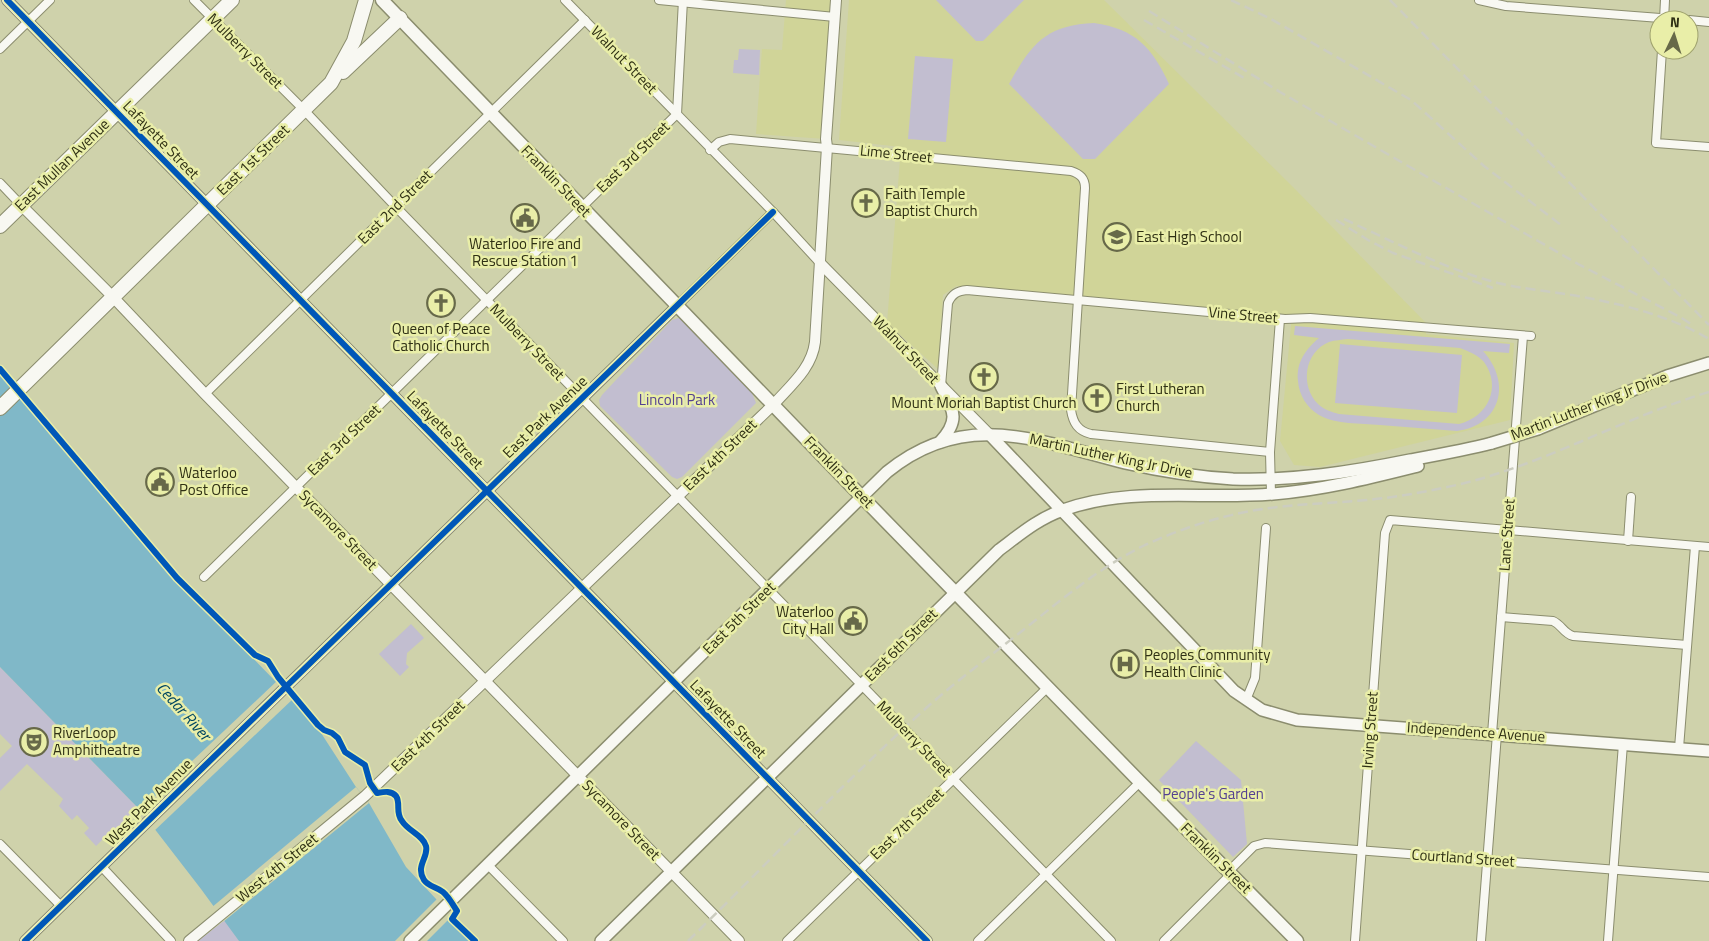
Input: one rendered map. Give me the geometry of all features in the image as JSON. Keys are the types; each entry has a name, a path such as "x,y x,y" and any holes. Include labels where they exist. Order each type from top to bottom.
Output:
{"highway":[{"name":"East Mullan Avenue","path":"0,226 232,0"},
{"name":"East 1st Street","path":"0,408 332,83 354,41 366,0"},
{"path":"332,83 400,18"}],"main road":[{"name":"Franklin Street","path":"382,0 862,497 1297,941"},
{"name":"Martin Luther King Jr Drive","path":"990,435 1007,435 1037,440 1126,463 1177,473 1214,477 1270,480 1343,473 1492,443 1538,429 1687,369 1709,363"},
{"path":"939,442 948,433 954,416 952,407 941,386"},
{"name":"East 5th Street","path":"410,941 898,463 922,449 939,442 957,437 990,435"},
{"name":"Walnut Street","path":"990,435 1234,692 1246,700"},
{"name":"Martin Luther King Jr Drive","path":"1271,494 1323,488 1361,480 1420,466 1469,449"},
{"name":"East 6th Street","path":"601,941 999,550 1031,526 1062,510 1095,501 1124,497 1271,494"},
{"name":"Independence Avenue","path":"1246,700 1262,710 1297,720 1371,724 1709,751"}],"street":[{"name":"Lafayette Street","path":"7,0 927,941"},
{"path":"0,49 50,0"},
{"name":"Mulberry Street","path":"194,0 304,110 395,206 1112,941"},
{"name":"Walnut Street","path":"565,0 990,435"},
{"path":"659,0 835,17"},
{"name":"East 4th Street","path":"365,796 774,404 805,369 812,355 820,263 826,139 836,0"},
{"path":"1479,0 1546,9 1649,18"},
{"path":"1546,0 1546,9"},
{"path":"677,114 683,1"},
{"name":"East 2nd Street","path":"205,394 585,20"},
{"path":"1661,60 1656,143 1709,147"},
{"name":"East 3rd Street","path":"204,577 677,114"},
{"name":"Lime Street","path":"710,150 719,142 730,139 1073,172 1084,179 1085,188 1079,301"},
{"name":"Sycamore Street","path":"0,183 114,297 205,394 739,941"},
{"name":"East Park Avenue","path":"291,681 773,212"},
{"name":"Vine Street","path":"941,386 948,303 951,296 955,293 967,290 1280,319 1310,318 1527,336"},
{"path":"1079,301 1071,410 1076,425 1084,433 1270,452"},
{"path":"1271,494 1270,452 1280,319"},
{"name":"Lane Street","path":"1482,941 1507,531 1527,336"},
{"path":"1628,541 1631,497"},
{"name":"Irving Street","path":"1355,941 1385,533 1390,520 1507,531"},
{"path":"1246,700 1255,678 1266,528"},
{"path":"1507,531 1709,547"},
{"path":"1680,748 1695,546"},
{"path":"1501,617 1553,621 1558,623 1567,634 1573,636 1687,645"},
{"name":"West Park Avenue","path":"24,941 291,681"},
{"name":"East 7th Street","path":"787,941 1048,687"},
{"path":"1608,941 1623,744"},
{"path":"978,941 1140,782"},
{"name":"West 4th Street","path":"188,941 365,796"},
{"name":"Courtland Street","path":"1164,941 1254,846 1265,843 1709,877"},
{"path":"0,844 61,906"},
{"path":"488,865 563,941"},
{"path":"102,866 171,941"}],"shaded area":[{"path":"786,0 836,0 826,139 756,134 762,49 782,50"},
{"name":"East High School","path":"849,0 1104,0 1293,187 1426,323 1426,334 1514,343 1510,420 1320,467 1294,465 1280,441 1292,315 956,286 943,295 938,369 887,323 901,147 839,140"}],"green space":[{"path":"936,0 1024,0 983,41 976,41"},
{"path":"1094,23 1121,30 1140,42 1156,60 1169,84 1095,159 1083,159 1009,84 1025,58 1042,39 1064,28"},
{"path":"739,49 760,50 759,75 733,73 734,60 738,60"},
{"path":"915,56 953,59 946,142 908,139"},
{"name":"Lincoln Park","path":"682,319 752,393 756,403 682,477 677,479 672,477 600,406 599,400 672,320"},
{"path":"1295,326 1510,344 1509,353 1483,351 1492,363 1499,389 1497,401 1492,411 1484,420 1472,427 1457,431 1349,423 1319,415 1307,405 1302,396 1298,374 1303,356 1319,338 1294,335","holes":["1348,339 1460,348 1476,355 1484,362 1492,381 1492,391 1489,400 1478,415 1459,424 1339,414 1320,406 1312,397 1309,388 1307,370 1310,361 1314,353 1331,341"]},
{"path":"1340,344 1462,355 1457,413 1335,403"},
{"path":"411,624 424,638 407,653 406,664 409,667 400,676 379,654"},
{"path":"0,667 140,810 109,841 105,837 96,846 84,833 89,828 77,815 72,820 59,806 63,799 27,764 0,791 0,758 12,746 0,734"},
{"name":"People's Garden","path":"1196,741 1241,780 1247,844 1233,857 1159,780"},
{"path":"225,920 239,941 198,941"}],"water":[{"name":"Cedar River","path":"0,373 50,429 189,596 312,719 356,787 369,803 406,867 437,900 449,919 472,941 239,941 140,810 0,667"}],"pier":[{"path":"278,680 295,697 153,832 138,812"},
{"path":"356,787 369,803 223,922 211,908"},
{"path":"438,898 451,917 427,941 395,941"}],"railway":[{"path":"1231,0 1271,19 1411,100 1484,166 1561,225"},
{"path":"1390,0 1709,325"},
{"path":"1149,11 1280,92 1578,264 1694,326"},
{"path":"1144,20 1244,78"},
{"path":"1344,219 1420,254 1478,277 1498,283 1588,298 1635,309 1680,324 1709,339"},
{"path":"1336,220 1393,253 1493,288"},
{"path":"688,941 864,766 936,700 1066,596 1112,563 1128,554 1178,531 1236,514 1285,506 1391,497 1461,484 1524,464 1647,414 1709,392"}],"cycle path":[{"path":"7,0 927,941"},
{"path":"25,941 773,212"},
{"path":"0,369 177,578 255,655 268,661 278,677 318,725 338,738 345,752 365,765 370,783 377,793 389,792 396,796 400,818 422,839 426,846 426,854 421,866 424,880 447,896 457,911 452,919 475,941"}],"place":[{"name":"Faith Temple Baptist Church","path":"866,203"},
{"name":"Waterloo Fire and Rescue Station 1","path":"525,218"},
{"name":"East High School","path":"1117,237"},
{"name":"Queen of Peace Catholic Church","path":"441,303"},
{"name":"Mount Moriah Baptist Church","path":"984,377"},
{"name":"First Lutheran Church","path":"1097,398"},
{"name":"Waterloo Post Office","path":"160,482"},
{"name":"Waterloo City Hall","path":"853,621"},
{"name":"Peoples Community Health Clinic","path":"1125,664"},
{"name":"RiverLoop Amphitheatre","path":"34,742"}]}
